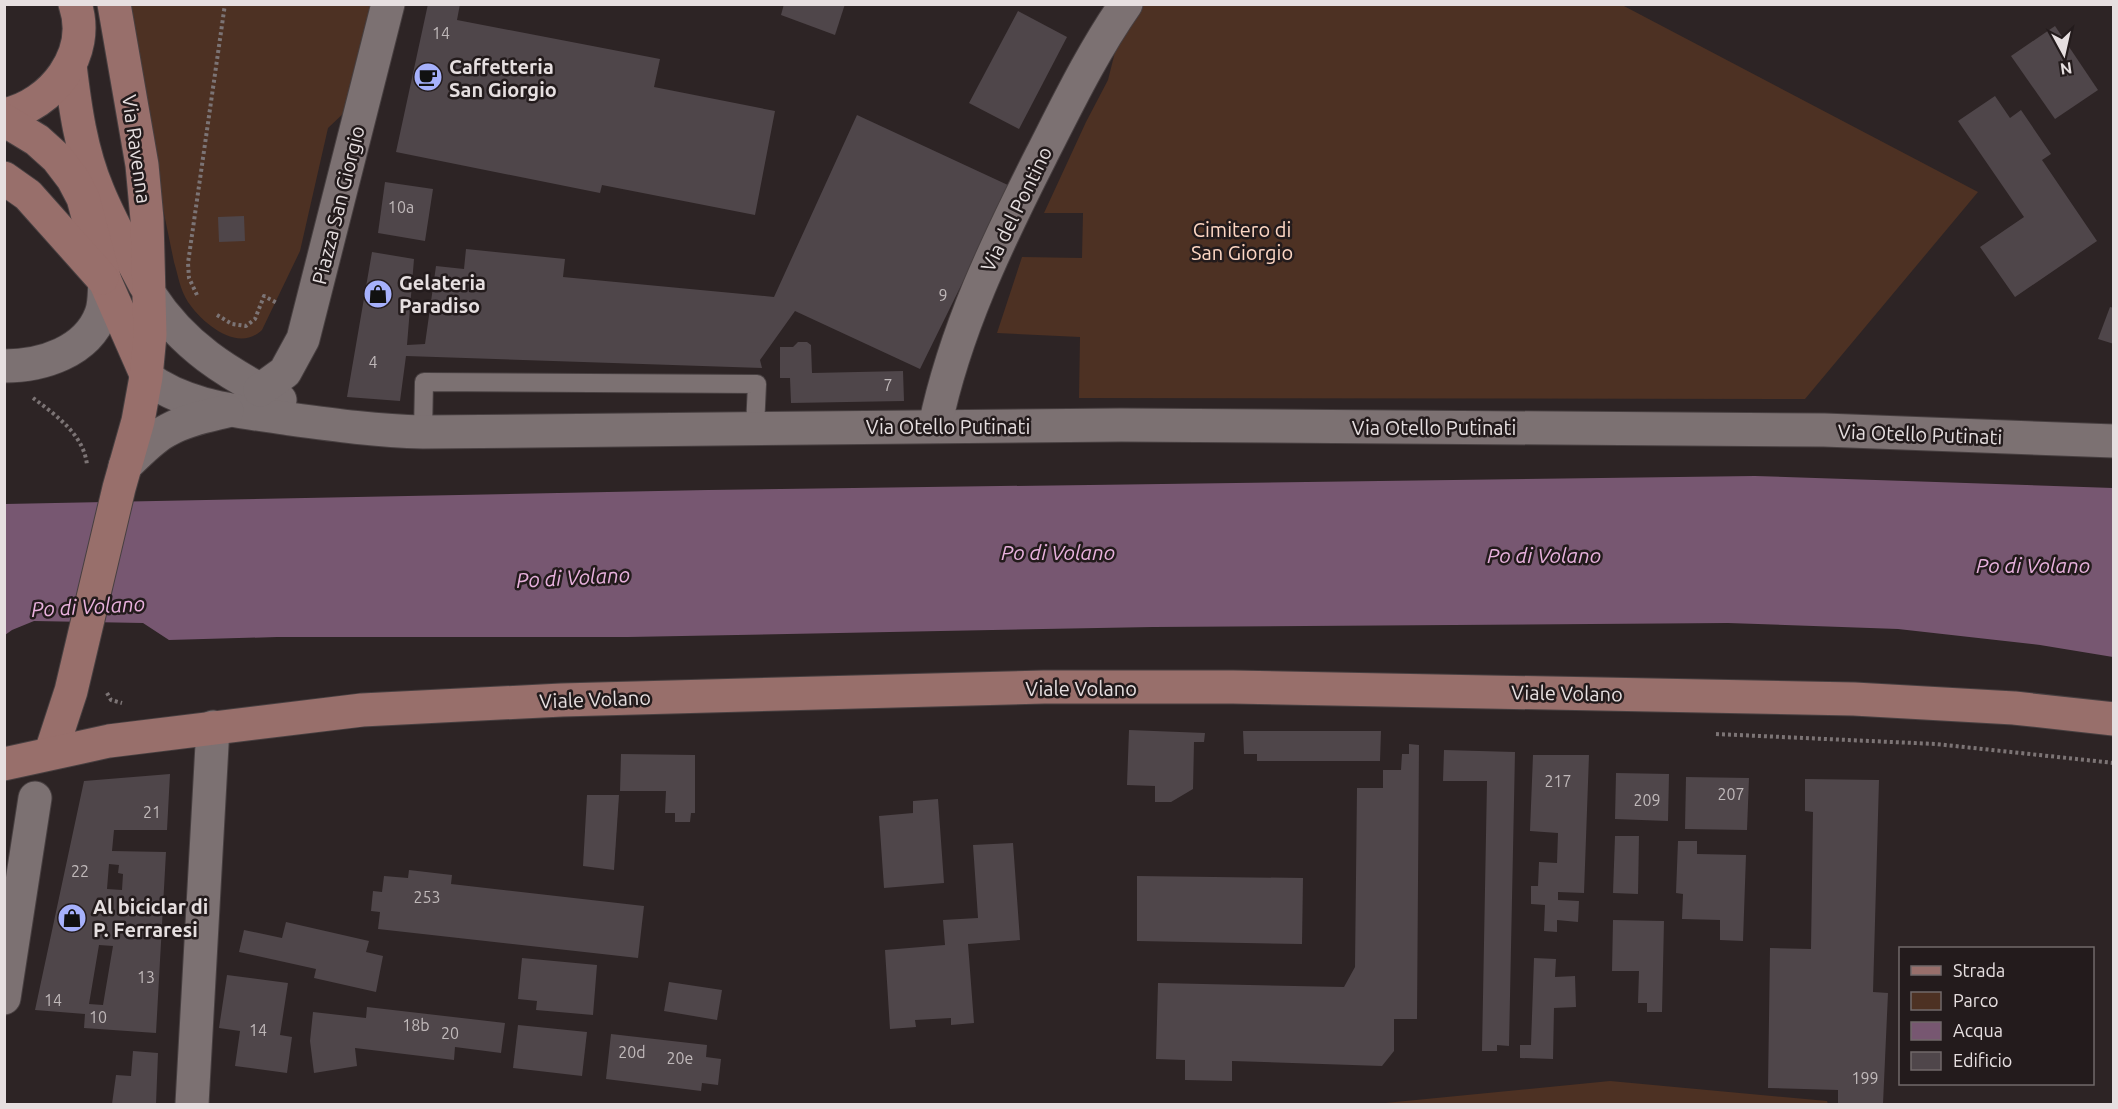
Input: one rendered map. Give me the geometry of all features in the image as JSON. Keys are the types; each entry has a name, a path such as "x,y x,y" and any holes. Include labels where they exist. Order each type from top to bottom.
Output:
{"main road":[{"name":"Via Ravenna","path":"4,115 33,105 60,81 70,65 76,47 79,29 75,4"},
{"name":"Via Ravenna","path":"51,752 71,691 122,477 138,421 150,335 147,219 141,165 114,4"},
{"name":"Via Ravenna","path":"70,65 76,112 97,190 150,295"},
{"path":"4,120 37,140 57,158 73,178 83,198 105,281 146,376"},
{"path":"4,178 28,195 105,281"},
{"name":"Viale Volano","path":"4,764 109,741 362,710 491,702 1044,687 1233,687 1854,699 2014,708 2114,719"}],"street":[{"name":"Piazza San Giorgio","path":"260,390 285,372 303,339 309,321 388,4"},
{"name":"Via del Pontino","path":"935,426 953,352 1003,231 1064,112 1126,4"},
{"path":"4,366 18,366 49,360 72,350 93,330 102,313 105,281"},
{"name":"Via Otello Putinati","path":"150,295 173,327 200,353 296,409 343,426"},
{"name":"Via Otello Putinati","path":"146,376 161,388 182,398 230,410 343,426 423,432 1145,425 1801,430 2114,441"},
{"name":"Via Otello Putinati","path":"122,477 150,442 168,430 193,420 230,410"},
{"path":"192,1104 213,727"},
{"path":"4,872 35,798 51,752"},
{"path":"4,998 35,798"}],"lane":[{"path":"423,432 424,382 757,384 755,428"}],"path":[{"path":"203,303 192,286 188,263 225,4"},
{"path":"210,311 232,324 246,326 255,319 264,296 309,321"},
{"path":"29,395 62,422 77,439 86,460 87,470"},
{"path":"111,700 123,704"},
{"path":"1710,734 1936,744 2114,763"}],"green space":[{"path":"121,5 371,5 347,110 328,128 300,251 262,330 253,336 232,337 212,327 188,302 183,293 174,262"},
{"name":"Cimitero di San Giorgio","path":"1144,5 1622,5 1978,192 1805,399 1079,398 1080,337 997,333 1022,257 1082,258 1083,213 1044,213 1108,80 1117,44"},
{"path":"1610,1081 1827,1101 1828,1104 1375,1104"}],"water":[{"name":"Po di Volano","path":"1755,476 2113,488 2113,657 2040,645 1898,629 1728,623 1153,627 628,637 277,637 169,640 143,623 34,621 5,635 5,504 708,490"}],"building":[{"path":"428,4 460,4 457,20 660,59 654,87 775,111 755,215 602,185 600,193 396,152"},
{"path":"784,4 845,4 835,35 781,15"},
{"path":"1018,11 1067,37 1019,129 969,103"},
{"path":"2055,26 2098,90 2055,119 2011,56"},
{"path":"1995,96 2010,118 2021,110 2051,154 2042,160 2097,241 2015,297 1980,247 2024,217 1958,121"},
{"path":"857,115 1010,186 920,369 795,311 760,360 762,368 406,356 400,401 347,397 372,252 414,259 407,345 425,344 436,266 464,269 466,249 565,259 563,277 774,297"},
{"path":"385,182 433,189 425,241 378,233"},
{"path":"244,216 245,241 219,242 218,217"},
{"path":"2110,307 2114,308 2114,344 2098,339"},
{"path":"798,342 807,342 811,345 812,373 903,371 904,401 791,403 790,378 780,378 780,347 793,347"},
{"path":"1129,730 1205,733 1204,742 1194,742 1193,789 1171,802 1155,802 1155,786 1127,785"},
{"path":"1243,731 1381,731 1380,761 1257,761 1257,754 1244,754"},
{"path":"1409,744 1419,745 1417,1019 1394,1019 1394,1051 1382,1066 1232,1061 1232,1081 1185,1080 1185,1060 1156,1059 1158,983 1344,987 1355,967 1357,788 1383,788 1383,770 1401,770 1402,754 1409,754"},
{"path":"1444,750 1515,752 1509,1046 1497,1045 1497,1051 1482,1051 1487,781 1443,781"},
{"path":"621,754 695,755 695,813 691,813 690,822 675,822 675,813 665,813 666,791 620,791"},
{"path":"1533,755 1589,755 1584,893 1558,892 1558,900 1579,901 1578,922 1557,920 1557,932 1544,931 1545,905 1531,904 1531,886 1538,886 1539,862 1557,863 1558,833 1530,831"},
{"path":"1616,773 1669,774 1668,821 1615,819"},
{"path":"170,774 167,830 114,830 112,851 166,852 156,1033 84,1028 85,1014 35,1010 84,781","holes":["109,864 119,865 118,873 123,874 122,890 107,889","99,945 113,946 103,1005 89,1004"]},
{"path":"1686,777 1749,778 1747,830 1685,829"},
{"path":"1805,779 1879,780 1873,992 1888,993 1883,1104 1838,1104 1838,1090 1768,1088 1770,948 1811,949 1813,812 1805,811"},
{"path":"587,795 619,795 614,870 583,866"},
{"path":"938,799 944,883 884,888 879,816 913,813 913,801"},
{"path":"1615,836 1639,836 1638,894 1613,893"},
{"path":"1678,841 1697,841 1697,854 1746,855 1743,941 1720,940 1720,920 1682,919 1683,894 1676,893"},
{"path":"1013,843 1020,940 968,944 974,1023 951,1025 951,1018 915,1020 916,1027 890,1029 885,950 945,945 943,920 978,918 973,845"},
{"path":"409,870 452,875 451,884 644,906 638,958 378,929 380,912 371,911 373,891 382,892 384,876 408,878"},
{"path":"1137,876 1303,878 1302,944 1137,941"},
{"path":"1613,920 1664,921 1662,1012 1647,1012 1647,1003 1638,1003 1639,971 1612,971"},
{"path":"286,922 369,941 366,952 383,956 376,992 314,978 316,969 239,952 244,930 282,938"},
{"path":"522,958 597,965 593,1015 536,1010 537,1001 518,999"},
{"path":"1534,958 1556,959 1555,977 1575,976 1576,1007 1554,1008 1553,1059 1520,1058 1520,1045 1531,1045"},
{"path":"227,975 288,983 280,1035 292,1037 287,1073 235,1066 240,1031 219,1028"},
{"path":"669,982 722,990 717,1020 664,1011"},
{"path":"367,1007 505,1023 501,1053 455,1047 454,1060 355,1048 357,1066 314,1073 310,1041 313,1012 366,1018"},
{"path":"518,1025 587,1032 582,1076 513,1068"},
{"path":"611,1034 707,1045 706,1057 721,1059 718,1085 702,1083 701,1091 606,1079"},
{"path":"133,1051 158,1053 156,1104 112,1104 116,1075 131,1076"}],"place":[{"name":"Caffetteria San Giorgio","path":"428,77"},
{"name":"Gelateria Paradiso","path":"378,294"},
{"name":"Al biciclar di P. Ferraresi","path":"72,918"}]}
